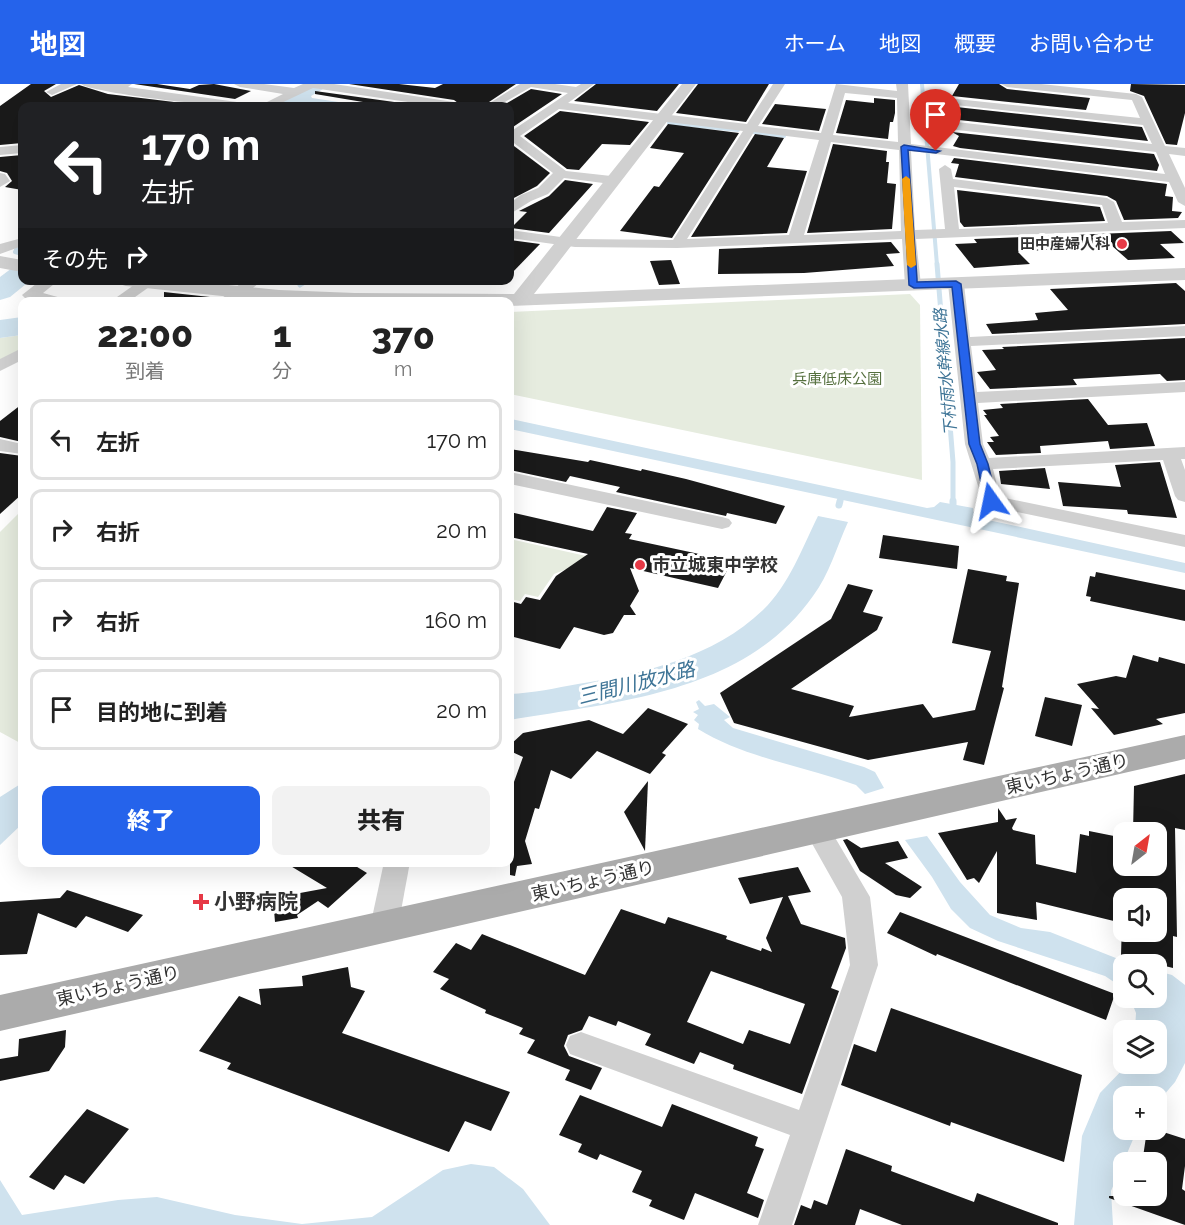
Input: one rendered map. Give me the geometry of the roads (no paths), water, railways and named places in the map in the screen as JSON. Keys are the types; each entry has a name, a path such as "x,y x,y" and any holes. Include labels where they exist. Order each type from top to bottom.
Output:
{"main road":[{"name":"東いちょう通り","path":"0,1013 1185,747"}],"street":[{"path":"52,92 71,84"},
{"path":"87,84 101,87 122,86 214,102"},
{"path":"240,84 296,92"},
{"path":"275,102 312,84 428,102"},
{"path":"363,92 374,84"},
{"path":"498,102 528,84"},
{"path":"533,84 583,87"},
{"path":"520,300 611,180 689,84"},
{"path":"676,244 778,84"},
{"path":"936,84 950,233"},
{"path":"1007,84 1136,97 1185,202"},
{"path":"795,240 841,86 902,90 920,285"},
{"path":"514,135 583,87"},
{"path":"937,100 1147,123"},
{"path":"556,105 909,148 940,140 1161,149 1185,152"},
{"path":"514,138 562,174 611,180"},
{"path":"940,140 1173,178"},
{"path":"0,151 18,149"},
{"path":"514,207 543,190 562,174"},
{"path":"0,177 3,181 0,183"},
{"path":"946,182 1107,202 1117,227"},
{"path":"1026,192 1033,220"},
{"path":"514,235 563,242 676,244 950,233 1033,220 1117,227 1185,224"},
{"path":"514,300 1185,274"},
{"path":"953,284 963,342 975,444 991,501 1185,541"},
{"path":"39,297 30,295 45,285"},
{"path":"125,297 144,285"},
{"path":"165,285 231,297 249,285"},
{"path":"963,342 1185,331"},
{"path":"0,366 18,355"},
{"path":"0,366 18,372"},
{"path":"969,398 1185,387"},
{"path":"0,444 18,448"},
{"path":"982,464 1177,454 1185,496"},
{"path":"514,479 722,523"},
{"path":"775,1225 864,965 856,897 818,831"},
{"path":"384,927 396,867"},
{"path":"581,1045 808,1127"}],"water":[{"path":"311,87 323,89 311,96 312,98 338,102 281,102"},
{"path":"18,318 18,336 0,338 0,320"},
{"path":"514,420 927,508 934,507 940,502 973,508 974,514 988,520 1185,563 1185,573 514,430"},
{"name":"三間川放水路","path":"818,516 848,522 819,588 785,628 752,654 715,673 676,688 593,707 514,719 514,694 628,675 676,661 722,640 743,627 763,610 780,589"},
{"path":"699,700 705,706 714,704 730,717 724,720 733,728 864,767 875,772 884,788 865,794 856,785 755,754 716,739 698,729 699,724 694,720 698,715 693,712 699,709 696,702"},
{"path":"18,786 18,828 0,845 0,797"},
{"path":"927,836 960,882 990,915 1021,928 1050,932 1113,957 1113,981 1105,976 998,941 970,928 951,909 932,877 905,840"},
{"path":"1167,974 1185,985 1185,1063 1167,1091 1167,1086 1113,1086 1113,1140 1133,1140 1128,1152 1113,1152 1111,1191 1113,1225 1074,1225 1082,1136 1100,1093 1118,1074 1167,1074 1167,1020 1136,1020 1134,1008 1167,1008"},
{"path":"471,1164 494,1167 523,1189 550,1225 0,1225 0,1180 22,1215 118,1200 157,1197 235,1215 302,1224 372,1217 443,1170"}],"waterway":[{"name":"下村雨水幹線水路","path":"922,84 937,265"},
{"path":"669,123 738,130"},
{"path":"754,132 784,136"},
{"path":"18,246 15,252 18,253"},
{"name":"下村雨水幹線水路","path":"937,264 953,462 953,512"},
{"path":"0,291 18,277"},
{"path":"840,502 843,493"},
{"path":"839,505 840,501"}],"place":[{"name":"田中産婦人科","path":"1122,244"},
{"name":"市立城東中学校","path":"640,565"},
{"name":"小野病院","path":"201,902"}],"park label":[{"name":"兵庫低床公園","path":"837,379"}]}
